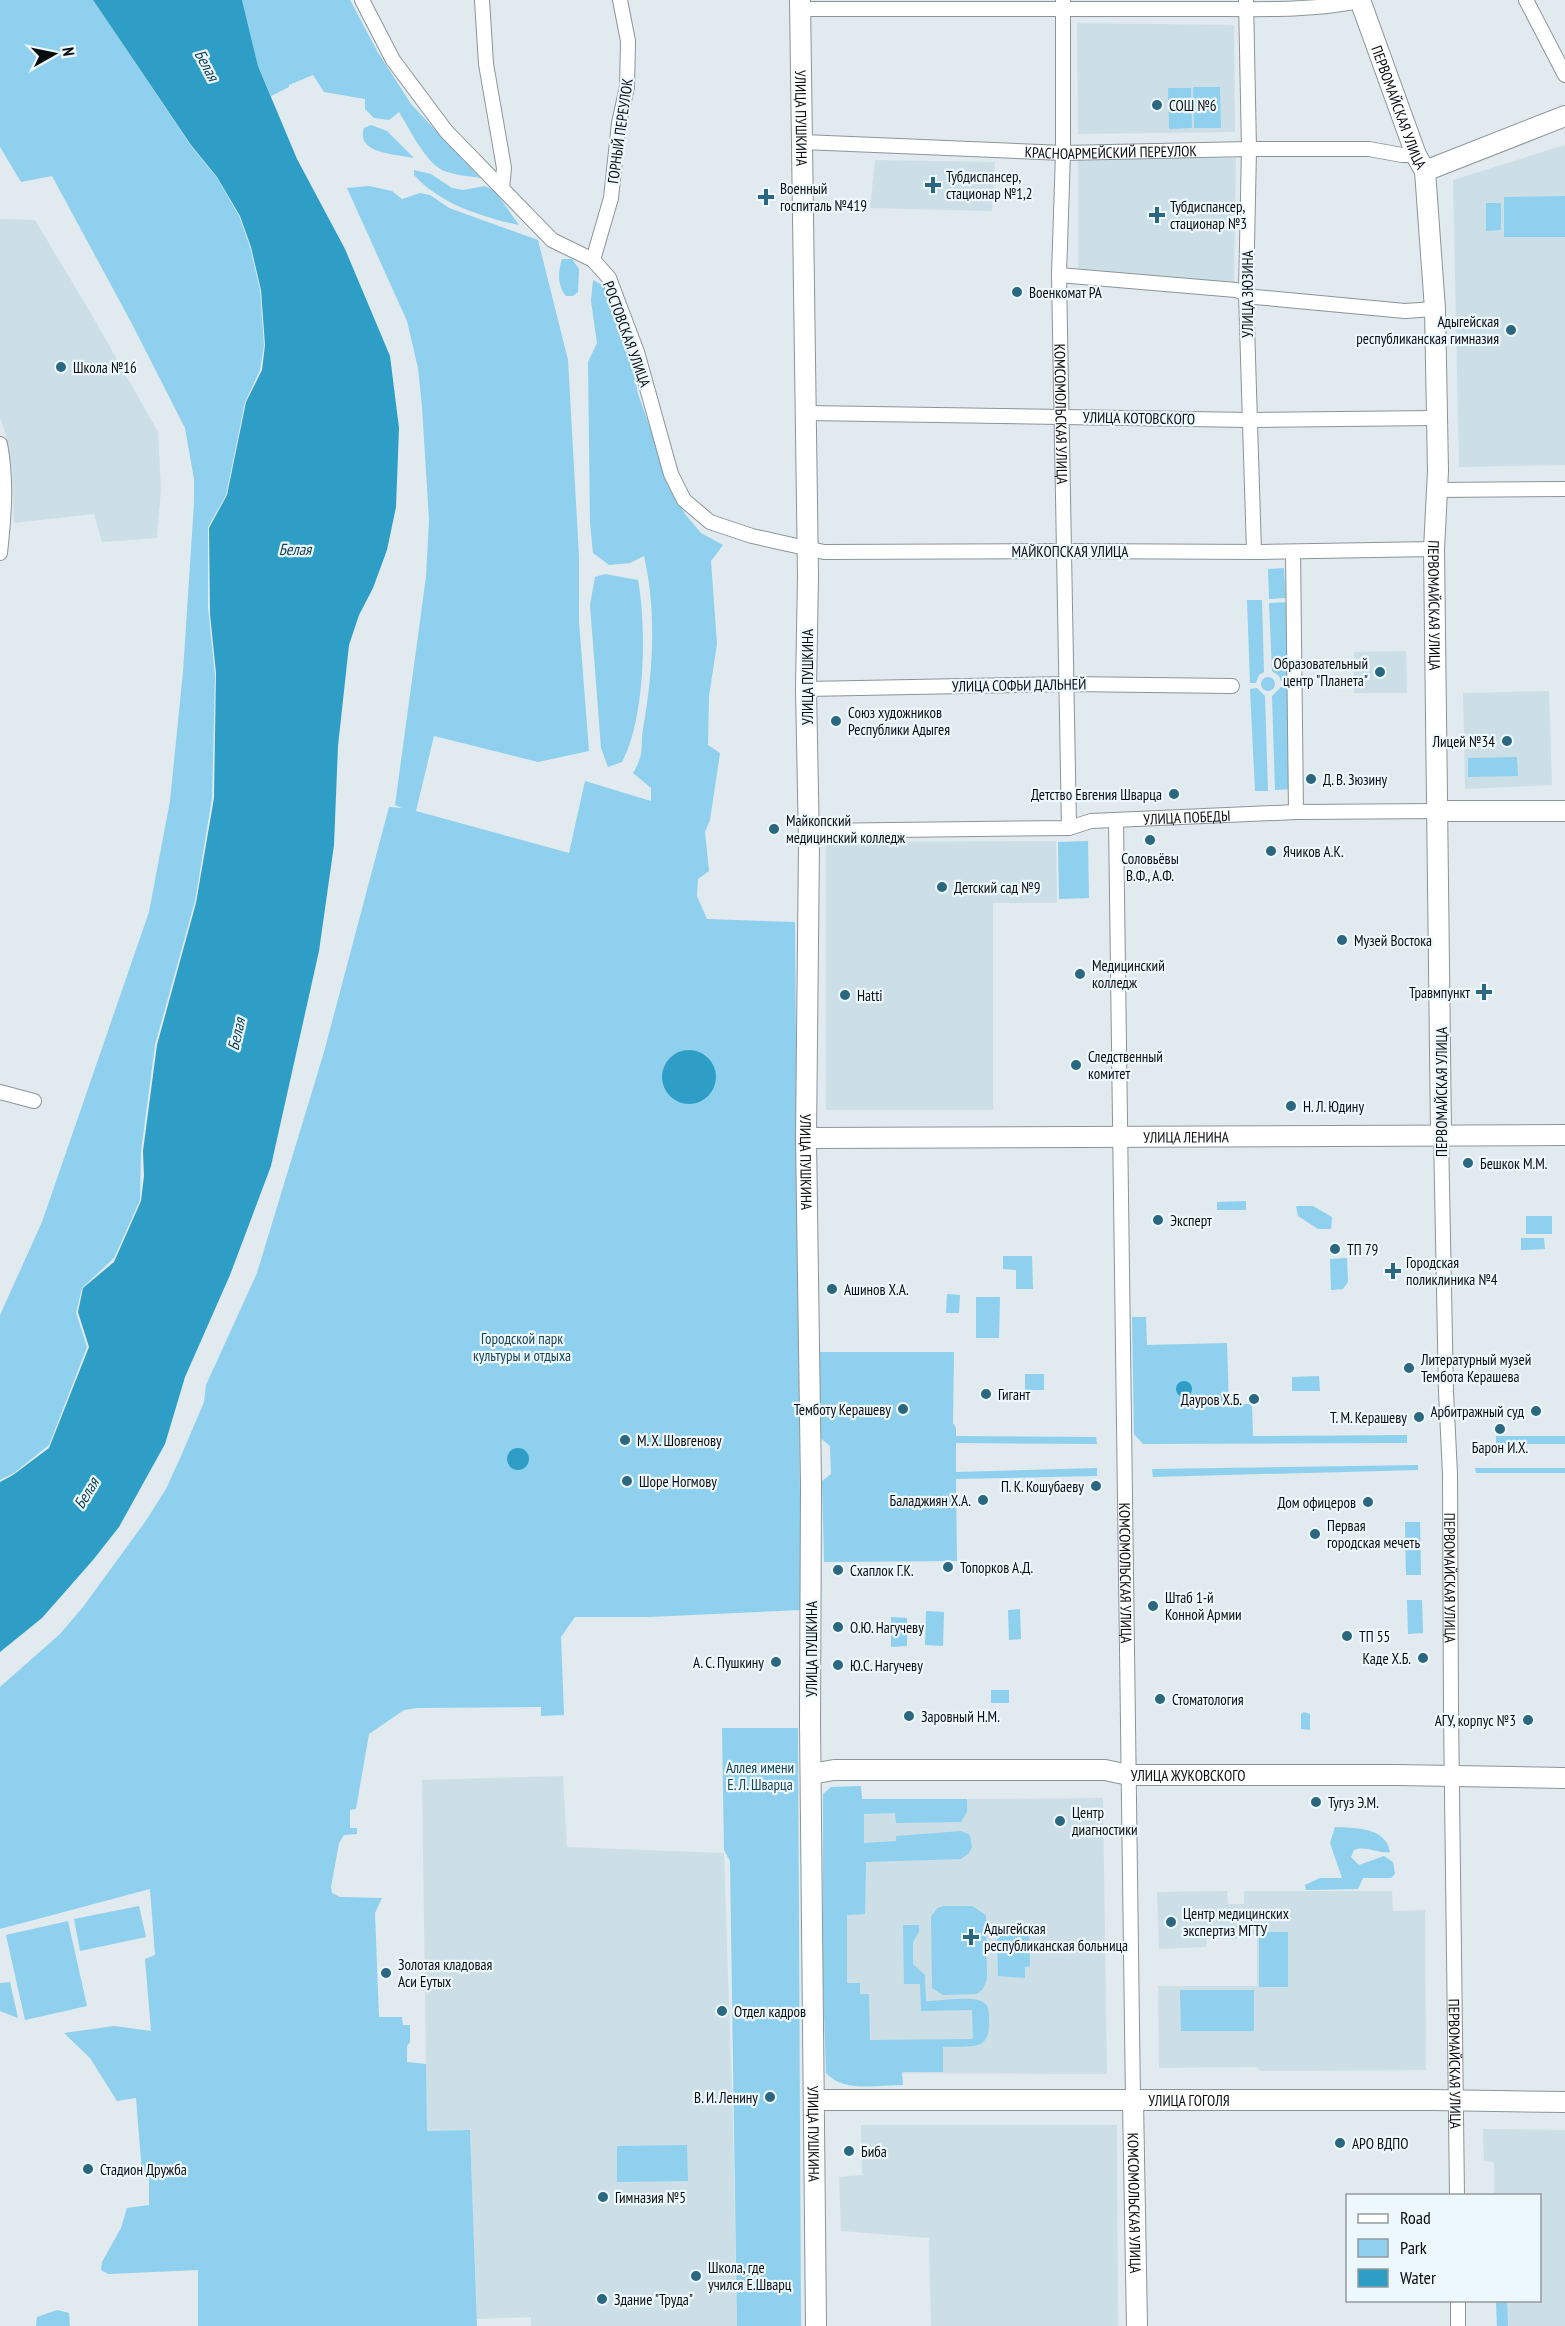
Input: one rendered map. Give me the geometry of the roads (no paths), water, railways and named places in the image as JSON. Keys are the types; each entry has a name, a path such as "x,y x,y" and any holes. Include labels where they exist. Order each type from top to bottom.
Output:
{"street":[{"name":"РОСТОВСКАЯ УЛИЦА","path":"362,0 393,60 446,131 552,240 593,261 609,278 637,352 671,474 684,500 710,522"},
{"path":"483,0 486,64 504,168 502,188"},
{"name":"ГОРНЫЙ ПЕРЕУЛОК","path":"593,261 611,198 619,123 627,87 628,41 620,0"},
{"path":"800,4 1334,6 1360,0"},
{"name":"ПЕРВОМАЙСКАЯ УЛИЦА","path":"1360,0 1420,163 1435,309 1437,490 1434,549 1441,1134 1450,1474 1457,2194"},
{"path":"1526,0 1565,75"},
{"name":"УЛИЦА ПУШКИНА","path":"800,4 807,413 806,1138 816,1461 812,1774 816,2326"},
{"name":"УЛИЦА ЗЮЗИНА","path":"1246,4 1249,149 1246,293 1254,552"},
{"name":"КОМСОМОЛЬСКАЯ УЛИЦА","path":"1063,5 1063,153 1059,275 1060,416 1068,684 1069,828"},
{"name":"КРАСНОАРМЕЙСКИЙ ПЕРЕУЛОК","path":"803,142 1063,153 1369,149 1402,155 1420,163 1565,116"},
{"path":"1059,275 1236,290 1255,297 1406,311 1435,309"},
{"name":"УЛИЦА КОТОВСКОГО","path":"807,413 1250,420 1436,418"},
{"path":"0,444 4,464 5,513 0,553"},
{"path":"1437,490 1565,489"},
{"name":"МАЙКОПСКАЯ УЛИЦА","path":"710,522 752,536 824,552 1065,550 1293,552 1434,549"},
{"path":"1293,552 1296,812"},
{"name":"УЛИЦА СОФЬИ ДАЛЬНЕЙ","path":"806,688 1068,684 1232,686"},
{"name":"УЛИЦА ПОБЕДЫ","path":"808,831 1069,828 1091,821 1296,812 1565,811"},
{"name":"КОМСОМОЛЬСКАЯ УЛИЦА","path":"1116,820 1137,2326"},
{"path":"0,1092 34,1101"},
{"name":"УЛИЦА ЛЕНИНА","path":"806,1138 1565,1135"},
{"name":"УЛИЦА ЖУКОВСКОГО","path":"812,1774 834,1770 1105,1770 1129,1775 1452,1775 1565,1778"},
{"name":"УЛИЦА ГОГОЛЯ","path":"814,2100 1565,2102"},
{"path":"1458,2302 1458,2326"}],"water":[{"name":"Белая","path":"93,0 242,0 258,66 297,159 345,249 390,356 399,428 396,507 387,550 373,588 359,615 349,645 338,746 334,845 319,951 271,1166 230,1275 185,1377 165,1444 119,1527 42,1618 0,1652 0,1482 49,1448 89,1347 78,1312 83,1288 114,1262 141,1201 144,1176 143,1151 157,1045 196,903 214,798 216,673 210,614 209,528 227,495 246,402 262,370 265,345 261,290 251,247 240,216 217,177 191,145"},
{"path":"684,1050 694,1050 708,1058 714,1067 716,1077 714,1087 708,1096 694,1104 684,1104 667,1092 662,1082 662,1072 674,1055"},
{"path":"1181,1381 1187,1381 1192,1389 1190,1395 1181,1397 1176,1392 1176,1386"},
{"path":"514,1448 522,1448 529,1455 529,1463 522,1470 514,1470 507,1463 507,1455"}],"place":[{"name":"СОШ №6","path":"1157,105"},
{"name":"Тубдиспансер, стационар №1,2","path":"933,185"},
{"name":"Военный госпиталь №419","path":"766,197"},
{"name":"Тубдиспансер, стационар №3","path":"1157,215"},
{"name":"Военкомат РА","path":"1017,292"},
{"name":"Адыгейская республиканская гимназия","path":"1511,330"},
{"name":"Школа №16","path":"61,367"},
{"name":"Образовательный центр \"Планета\"","path":"1380,672"},
{"name":"Союз художников Республики Адыгея","path":"836,721"},
{"name":"Лицей №34","path":"1507,741"},
{"name":"Д. В. Зюзину","path":"1311,779"},
{"name":"Детство Евгения Шварца","path":"1174,794"},
{"name":"Майкопский медицинский колледж","path":"774,829"},
{"name":"Соловьёвы В.Ф., А.Ф.","path":"1150,840"},
{"name":"Ячиков А.К.","path":"1271,851"},
{"name":"Детский сад №9","path":"942,887"},
{"name":"Музей Востока","path":"1342,940"},
{"name":"Медицинский колледж","path":"1080,974"},
{"name":"Травмпункт","path":"1484,992"},
{"name":"Hatti","path":"845,995"},
{"name":"Следственный комитет","path":"1076,1065"},
{"name":"Н. Л. Юдину","path":"1291,1106"},
{"name":"Бешкок М.М.","path":"1468,1163"},
{"name":"Эксперт","path":"1158,1220"},
{"name":"ТП 79","path":"1335,1249"},
{"name":"Городская поликлиника №4","path":"1393,1271"},
{"name":"Ашинов Х.А.","path":"832,1289"},
{"name":"Литературный музей Тембота Керашева","path":"1409,1368"},
{"name":"Гигант","path":"986,1394"},
{"name":"Дауров Х.Б.","path":"1254,1399"},
{"name":"Темботу Керашеву","path":"903,1409"},
{"name":"Арбитражный суд","path":"1536,1411"},
{"name":"Т. М. Керашеву","path":"1419,1417"},
{"name":"Барон И.Х.","path":"1500,1429"},
{"name":"М. Х. Шовгенову","path":"625,1440"},
{"name":"Шоре Ногмову","path":"627,1481"},
{"name":"П. К. Кошубаеву","path":"1096,1486"},
{"name":"Баладжиян Х.А.","path":"983,1500"},
{"name":"Дом офицеров","path":"1368,1502"},
{"name":"Первая городская мечеть","path":"1315,1534"},
{"name":"Топорков А.Д.","path":"948,1567"},
{"name":"Схаплок Г.К.","path":"838,1570"},
{"name":"Штаб 1-й Конной Армии","path":"1153,1606"},
{"name":"О.Ю. Нагучеву","path":"838,1627"},
{"name":"ТП 55","path":"1347,1636"},
{"name":"Каде Х.Б.","path":"1423,1658"},
{"name":"А. С. Пушкину","path":"776,1662"},
{"name":"Ю.С. Нагучеву","path":"838,1665"},
{"name":"Стоматология","path":"1160,1699"},
{"name":"Заровный Н.М.","path":"909,1716"},
{"name":"АГУ, корпус №3","path":"1528,1720"},
{"name":"Тугуз Э.М.","path":"1316,1802"},
{"name":"Центр диагностики","path":"1060,1821"},
{"name":"Центр медицинских экспертиз МГТУ","path":"1171,1922"},
{"name":"Адыгейская республиканская больница","path":"971,1937"},
{"name":"Золотая кладовая Аси Еутых","path":"386,1973"},
{"name":"Отдел кадров","path":"722,2011"},
{"name":"В. И. Ленину","path":"770,2097"},
{"name":"АРО ВДПО","path":"1340,2143"},
{"name":"Биба","path":"849,2151"},
{"name":"Стадион Дружба","path":"88,2169"},
{"name":"Гимназия №5","path":"603,2197"},
{"name":"Школа, где учился Е.Шварц","path":"696,2276"},
{"name":"Здание \"Труда\"","path":"602,2299"}],"park label":[{"name":"Городской парк культуры и отдыха","path":"522,1346"},
{"name":"Аллея имени Е. Л. Шварца","path":"760,1776"}]}
